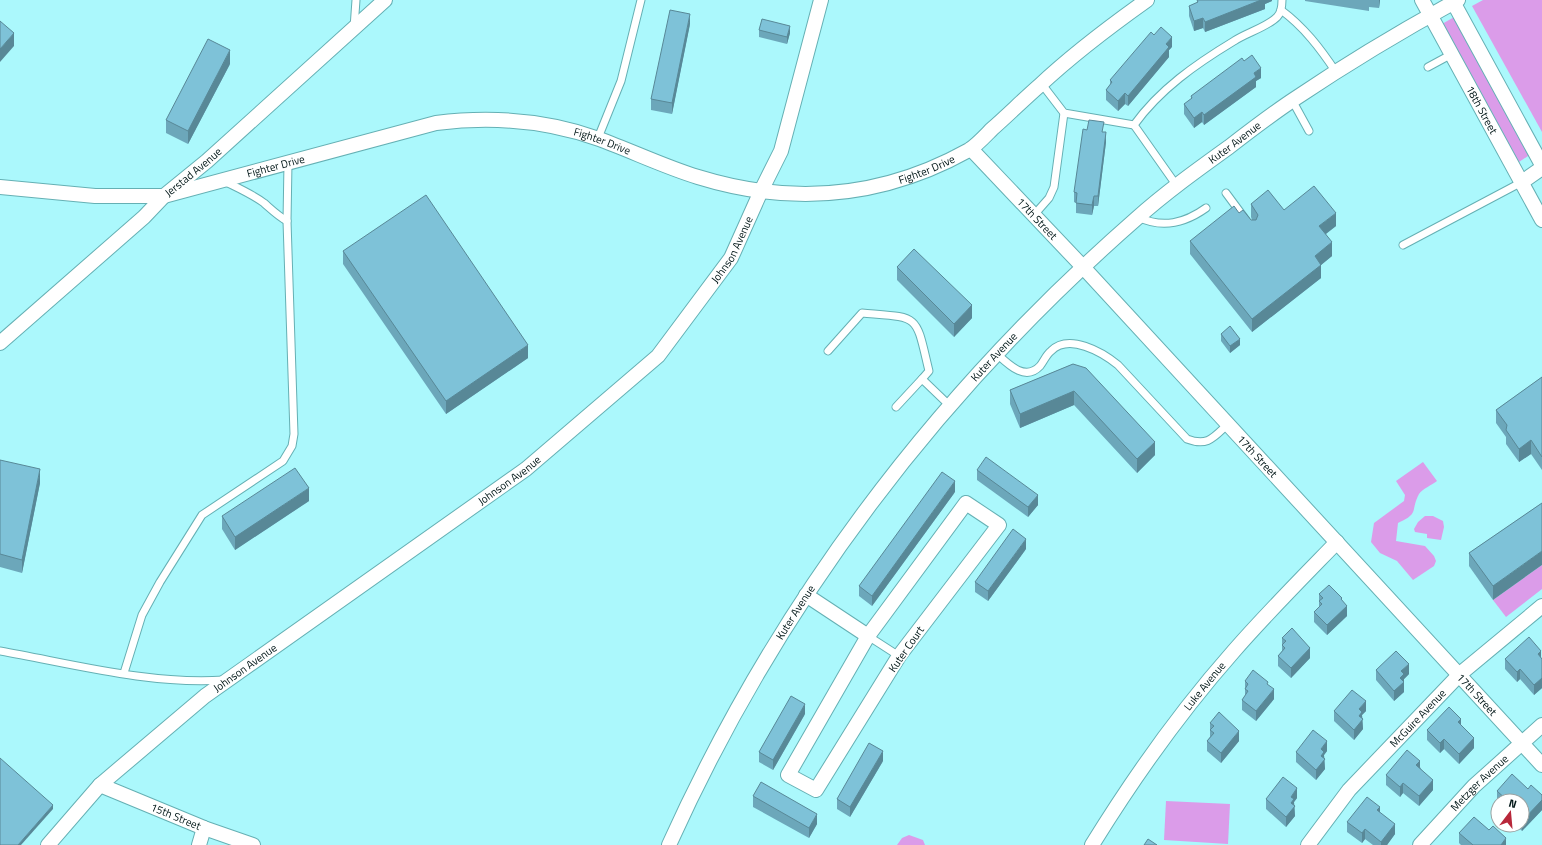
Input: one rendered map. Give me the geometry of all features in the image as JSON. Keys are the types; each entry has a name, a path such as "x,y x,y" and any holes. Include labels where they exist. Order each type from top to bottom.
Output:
{"street":[{"name":"Jerstad Avenue","path":"0,343 144,217 164,196 207,161 385,0"},
{"name":"Johnson Avenue","path":"48,845 100,785 204,696 526,469 658,356 731,258 781,151 821,0"},
{"name":"Fighter Drive","path":"0,187 95,196 164,196 194,187 224,181 288,164 436,123 470,119 510,120 552,125 598,138 697,177 733,187 793,194 838,194 912,177 971,149 1042,84 1119,20 1147,0"},
{"name":"18th Street","path":"1422,0 1542,220"},
{"name":"Kuter Avenue","path":"669,845 725,731 780,635 806,595 842,541 892,474 949,405 996,353 1043,304 1083,267 1138,217 1177,186 1292,100 1454,1"},
{"path":"1454,1 1542,165"},
{"name":"17th Street","path":"971,149 1083,267 1460,674 1542,765"},
{"path":"1522,182 1542,168"},
{"name":"Kuter Court","path":"966,504 999,525 899,656 816,790 788,775 868,636 966,504"},
{"name":"Luke Avenue","path":"1092,845 1152,753 1184,712 1248,635 1337,542"},
{"path":"806,595 868,636"},
{"name":"McGuire Avenue","path":"1308,845 1348,790 1460,674 1542,606"},
{"name":"Metzger Avenue","path":"1420,845 1474,786 1542,725"},
{"name":"15th Street","path":"100,785 204,828 253,845"},
{"path":"199,845 204,828"}],"lane":[{"path":"354,28 356,0"},
{"path":"598,138 621,81 641,0"},
{"path":"1134,125 1147,107 1172,82 1234,40 1277,17 1281,10 1282,0"},
{"path":"1281,10 1297,22 1312,37 1336,72"},
{"path":"1428,67 1452,54"},
{"path":"1042,84 1064,113 1134,125 1177,186"},
{"path":"1292,100 1309,131"},
{"path":"1034,215 1049,198 1054,187 1064,113"},
{"path":"124,673 142,615 160,582 202,515 283,461 292,446 294,434 287,221 288,164"},
{"path":"224,181 249,193 264,203 276,215 287,221"},
{"path":"1403,245 1522,182"},
{"path":"1226,193 1253,229"},
{"path":"1138,217 1159,224 1174,223 1192,218 1206,208"},
{"path":"828,351 862,313 904,317 914,322 920,332 929,371 896,407"},
{"path":"996,353 1016,370 1032,372 1039,367 1051,350 1063,345 1078,345 1107,356 1118,365 1187,440 1197,443 1205,443 1228,424"},
{"path":"922,378 949,405"},
{"path":"868,636 899,656"},
{"path":"0,651 124,673 198,682 228,679"}],"shaded area":[{"path":"1483,0 1542,0 1542,132 1472,6"},
{"path":"1456,16 1531,154 1519,162 1442,24"},
{"path":"1423,462 1437,481 1420,492 1412,514 1405,520 1398,523 1396,541 1425,546 1434,556 1436,561 1434,566 1413,580 1397,561 1380,553 1371,542 1374,523 1404,501 1405,495 1396,481"},
{"path":"1425,516 1433,516 1443,521 1444,527 1441,540 1427,538 1427,534 1415,532 1414,529 1418,522"},
{"path":"1542,565 1542,589 1506,617 1493,600"},
{"path":"1166,801 1230,804 1228,844 1164,840"},
{"path":"909,835 923,840 925,845 897,845 902,838"}],"building":[{"path":"1197,0 1261,0 1205,22 1203,18 1194,21 1189,6 1198,2"},
{"path":"670,10 690,14 672,103 651,99"},
{"path":"762,19 790,26 787,37 759,30"},
{"path":"0,21 14,33 0,49"},
{"path":"1161,27 1172,37 1166,44 1169,47 1128,96 1125,93 1118,101 1106,90 1112,82 1110,80 1151,32 1154,35"},
{"path":"208,39 230,50 188,131 166,120"},
{"path":"1252,55 1261,68 1254,73 1256,77 1204,115 1202,112 1194,118 1184,104 1192,98 1191,96 1242,58 1244,61"},
{"path":"1089,120 1104,122 1102,132 1106,132 1098,196 1094,196 1092,205 1076,203 1077,193 1074,192 1083,129 1087,130"},
{"path":"1314,186 1336,213 1319,226 1332,242 1315,256 1321,265 1252,319 1190,241 1234,206 1239,213 1243,210 1251,220 1256,220 1258,215 1251,204 1268,190 1284,210"},
{"path":"426,195 528,345 446,401 343,251"},
{"path":"914,249 972,305 954,324 897,267"},
{"path":"1230,326 1240,339 1230,346 1221,334"},
{"path":"1073,364 1086,368 1155,442 1137,459 1074,391 1020,414 1010,390"},
{"path":"1542,377 1542,457 1531,440 1519,449 1506,430 1507,425 1496,410"},
{"path":"986,457 1038,495 1028,507 977,470"},
{"path":"0,460 40,469 22,560 0,554"},
{"path":"295,468 309,488 235,537 222,516"},
{"path":"942,472 955,481 872,596 859,586"},
{"path":"1542,503 1542,551 1493,586 1469,553"},
{"path":"1013,529 1026,539 988,591 975,582"},
{"path":"1329,585 1342,598 1341,599 1347,606 1327,625 1314,612 1322,604 1319,601 1323,598 1319,594"},
{"path":"1292,628 1310,648 1291,668 1278,656 1285,648 1282,645 1286,641 1282,638"},
{"path":"1529,637 1541,651 1538,654 1542,659 1542,678 1534,685 1520,669 1517,672 1505,659"},
{"path":"1396,651 1409,664 1401,671 1404,674 1400,678 1404,682 1394,691 1376,670"},
{"path":"1253,670 1274,689 1256,711 1242,700 1248,691 1245,689 1248,684 1245,681"},
{"path":"1352,690 1366,701 1359,709 1362,712 1359,716 1363,719 1354,730 1334,711"},
{"path":"791,696 805,704 773,760 759,752"},
{"path":"1449,707 1461,719 1458,722 1474,738 1459,754 1444,739 1440,743 1427,730"},
{"path":"1219,712 1239,731 1221,753 1207,741 1214,733 1210,730 1214,726 1210,723"},
{"path":"1313,730 1327,741 1321,749 1324,752 1321,756 1325,759 1316,770 1296,752"},
{"path":"869,743 883,751 850,807 837,799"},
{"path":"1407,750 1420,761 1416,765 1433,780 1419,796 1403,783 1400,787 1386,775"},
{"path":"0,758 53,805 18,845 0,845"},
{"path":"1512,774 1528,789 1531,785 1542,795 1542,800 1530,813 1530,793 1499,793 1497,791"},
{"path":"1283,777 1297,788 1291,797 1294,799 1291,803 1295,806 1286,817 1266,799"},
{"path":"761,782 817,814 809,828 753,796"},
{"path":"1367,797 1380,807 1377,810 1395,824 1381,842 1365,829 1362,833 1347,822"},
{"path":"1474,817 1489,830 1490,829 1490,833 1501,833 1506,838 1501,845 1473,845 1459,833"},
{"path":"1148,839 1157,845 1144,845"}]}
